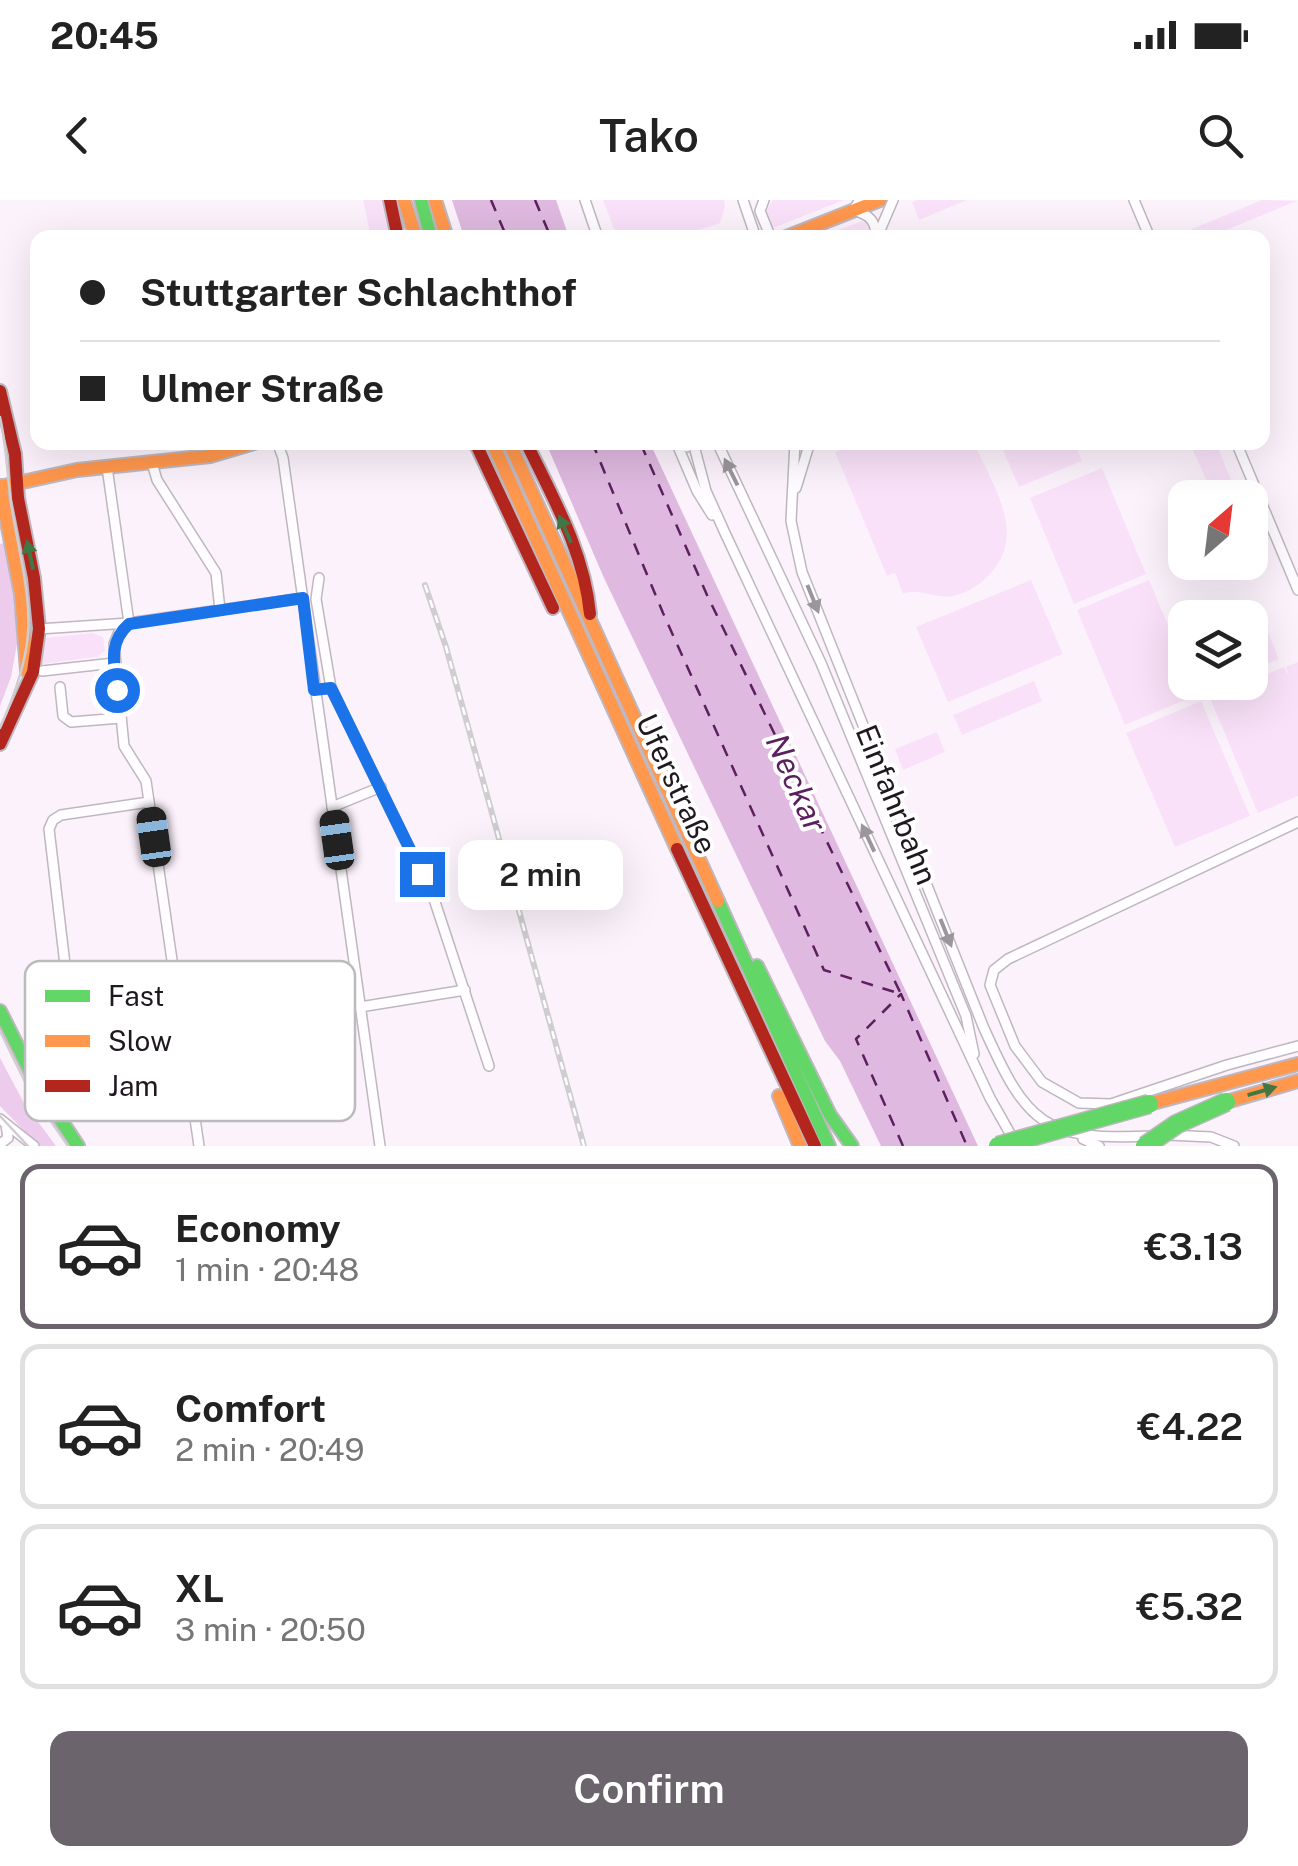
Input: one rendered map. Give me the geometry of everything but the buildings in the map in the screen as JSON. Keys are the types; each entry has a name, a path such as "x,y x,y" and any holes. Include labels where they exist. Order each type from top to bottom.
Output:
{"main road":[{"path":"390,200 396,230"},
{"path":"404,200 413,230"},
{"path":"421,200 429,230"},
{"path":"435,200 444,230"},
{"path":"800,230 860,204"},
{"path":"0,391 15,454 5,485 2,514 21,594 27,672 24,694"},
{"path":"5,485 230,450"},
{"path":"479,450 571,644 590,661"},
{"name":"Uferstraße","path":"496,450 815,1146"},
{"name":"Uferstraße","path":"512,450 829,1146"},
{"path":"530,450 580,564 589,596 592,630"},
{"path":"0,744 33,672 39,629 34,578 5,485"},
{"path":"715,898 773,994 830,1114 852,1146"},
{"path":"0,1012 25,1068"},
{"path":"769,1046 772,1078 800,1146"},
{"path":"998,1146 1298,1064"},
{"path":"1145,1146 1177,1124 1212,1108 1298,1082"},
{"path":"60,1121 78,1146"}],"street":[{"path":"585,200 595,230"},
{"path":"742,200 753,230"},
{"path":"764,200 760,211 768,230"},
{"path":"880,230 893,200"},
{"path":"1134,200 1147,230"},
{"path":"860,204 878,212 882,226"},
{"path":"860,204 873,220 875,230"},
{"path":"280,450 354,961"},
{"path":"284,458 286,450"},
{"path":"679,450 697,491 725,533"},
{"name":"Einfahrbahn","path":"690,450 725,533 978,1072 1017,1146"},
{"name":"Einfahrbahn","path":"721,450 793,601 966,1016 978,1072"},
{"name":"Einfahrbahn","path":"794,450 790,504 802,572 997,1058 1023,1104 1052,1127 1098,1146"},
{"path":"790,504 807,450"},
{"path":"1239,450 1298,590"},
{"path":"152,463 157,480 216,573 220,610"},
{"path":"108,467 129,624"},
{"path":"319,578 316,599 331,688 434,899 489,1066"},
{"path":"39,629 129,624 303,598"},
{"path":"129,624 119,632 114,644 124,746 146,781 172,961"},
{"path":"42,671 114,662"},
{"path":"60,687 63,716 71,722 121,718"},
{"path":"314,690 331,688"},
{"path":"332,807 381,787"},
{"path":"65,961 48,828 61,815 149,802"},
{"path":"1298,822 1008,959 994,970 990,984 1027,1066 1060,1094 1089,1105 1111,1104 1298,1046"},
{"path":"355,971 380,1146"},
{"path":"360,1007 465,990"},
{"path":"195,1121 199,1146"},
{"path":"0,1144 8,1138 3,1122"},
{"path":"3,1122 34,1146"},
{"name":"Einfahrbahn","path":"1071,1134 1116,1146"},
{"name":"Einfahrbahn","path":"1084,1137 1197,1135 1234,1146"}],"shaded area":[{"path":"363,200 382,200 388,230 369,230"},
{"path":"603,200 724,200 720,223 699,230 614,230"},
{"path":"773,200 844,200 773,228 766,211"},
{"path":"967,200 919,220 912,202"},
{"path":"1262,200 1297,201 1226,230 1192,229"},
{"path":"862,221 869,224 870,230 839,230"},
{"path":"977,450 1003,509 1006,542 1001,559 975,587 957,595 903,594 895,573 887,576 835,452"},
{"path":"1003,450 1078,450 1082,461 1019,487"},
{"path":"1193,450 1219,450 1231,480 1206,480"},
{"path":"1102,468 1146,574 1074,604 1030,498"},
{"path":"8,542 21,622 11,677 0,706 0,544"},
{"path":"1031,580 1063,654 948,702 916,627"},
{"path":"1149,580 1168,625 1168,700 1185,700 1125,725 1077,610"},
{"path":"1268,632 1279,659 1268,664"},
{"path":"92,633 103,637 105,651 96,657 42,664 46,638"},
{"path":"1298,662 1298,796 1258,813 1211,700 1268,700 1268,674 1284,667 1289,676 1286,667"},
{"path":"1034,681 1042,701 962,735 953,715"},
{"path":"1201,701 1250,816 1175,847 1126,733"},
{"path":"937,732 945,752 903,770 895,749"},
{"path":"0,1058 25,1104 25,1121 37,1121 56,1146 39,1146 0,1106"}],"water":[{"path":"452,200 556,200 567,230 462,230"},
{"name":"Neckar","path":"549,450 653,450 978,1146 881,1146 840,1061 825,1041 604,578"}],"ferry route":[{"path":"491,200 504,230"},
{"path":"535,200 548,230"},
{"path":"595,450 663,613 824,970 901,994 707,595 644,450"},
{"path":"903,1146 856,1039 901,994 967,1146"}],"tram line":[{"path":"0,417 28,619 22,667 0,728"},
{"path":"0,1031 25,1082"},
{"path":"0,1116 28,1146"},
{"path":"51,1121 68,1146"}],"railway":[{"path":"425,585 446,647 584,1146"}],"traffic: fast":[{"path":"421,200 429,230"},
{"path":"718,901 829,1146"},
{"path":"757,966 830,1115 852,1146"},
{"path":"0,1011 25,1061"},
{"path":"1145,1146 1177,1124 1226,1102"},
{"path":"998,1146 1149,1104"},
{"path":"61,1121 78,1146"}],"traffic: slow":[{"path":"404,200 413,230"},
{"path":"435,200 444,230"},
{"path":"804,230 880,200"},
{"path":"0,487 77,470 210,456 230,450"},
{"path":"496,450 677,849"},
{"path":"513,450 718,901"},
{"path":"0,486 21,594 27,671"},
{"path":"1149,1104 1298,1064"},
{"path":"1226,1102 1298,1081"},
{"path":"779,1096 800,1146"}],"traffic: jam":[{"path":"390,200 396,230"},
{"path":"0,391 15,454 18,498 34,578 39,629 33,672 0,744"},
{"path":"479,450 553,608"},
{"path":"530,450 574,547 590,614"},
{"path":"677,849 815,1146"}],"route":[{"path":"117,690 114,644 119,632 129,624 303,598 314,690 331,688 422,874"}]}
